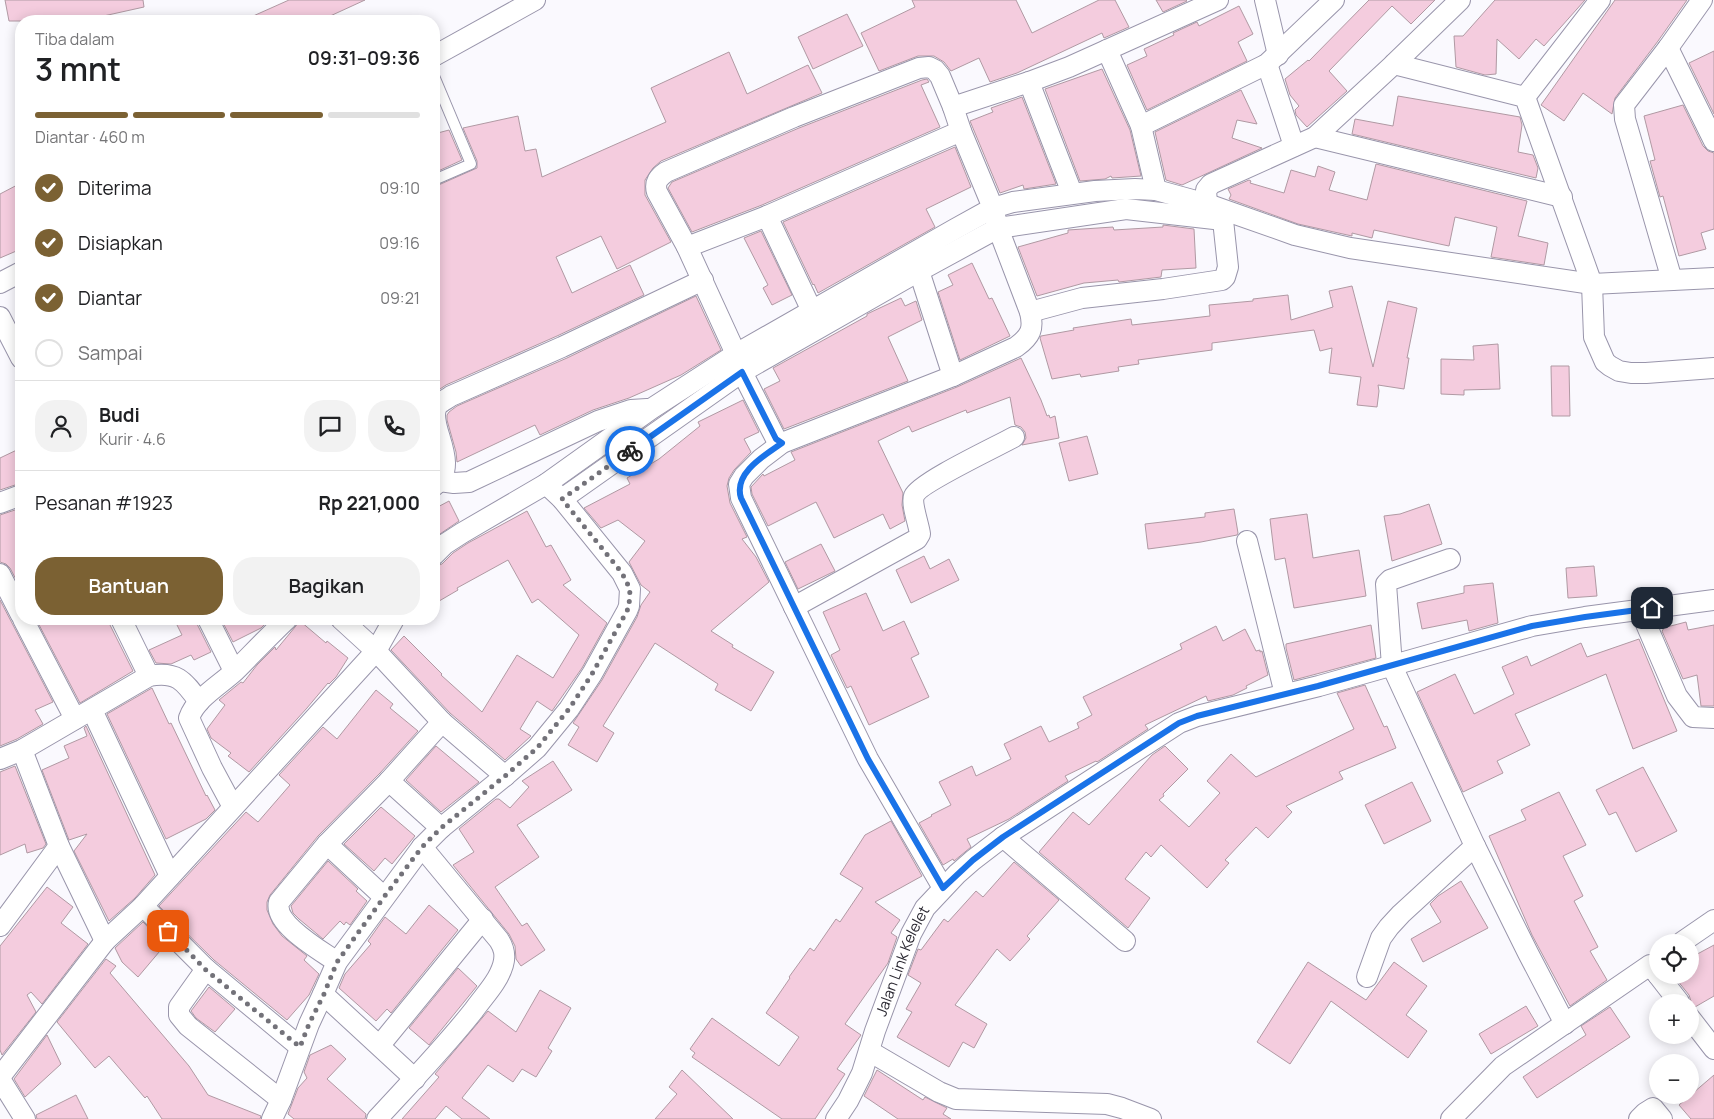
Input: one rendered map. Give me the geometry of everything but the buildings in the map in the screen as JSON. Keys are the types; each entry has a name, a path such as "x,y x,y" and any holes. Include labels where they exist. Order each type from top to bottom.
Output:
{"street":[{"path":"440,53 535,0"},
{"path":"953,107 1069,67 1218,0"},
{"path":"1265,0 1273,59 1294,146"},
{"path":"1141,126 1273,59 1334,0"},
{"path":"1030,312 1082,298 1172,288 1222,280 1228,267 1218,212 1206,190 1211,184 1315,137 1460,0"},
{"path":"1525,97 1600,0"},
{"path":"1672,280 1625,119 1624,108 1628,98 1668,48 1702,0"},
{"path":"1668,48 1714,141"},
{"path":"1107,50 1141,126 1156,190"},
{"path":"1394,64 1525,97"},
{"path":"782,443 776,439 739,363 703,280 656,188 659,177 666,172 794,118 922,67 929,67 937,72 953,107 993,208 998,228 1030,312 1033,325 1031,332 1024,342 1016,347 954,376 782,443 750,469 741,480 739,488 741,498 868,759 943,888"},
{"path":"1029,82 1072,193"},
{"path":"1525,97 1592,284 1594,337 1605,362 1619,371 1646,373 1714,368"},
{"path":"687,247 767,216 961,131"},
{"path":"1315,137 1562,197"},
{"path":"440,549 462,533 546,484 651,409 739,363 842,305 993,208 1013,202 1072,193 1117,189 1156,190 1218,212 1295,235 1350,248 1592,284 1714,278"},
{"path":"562,499 739,363 812,311 842,305 918,271 998,228 1126,209 1218,212"},
{"path":"767,216 812,311"},
{"path":"918,271 954,376"},
{"path":"0,283 15,275"},
{"path":"440,404 451,396 562,347 703,280"},
{"path":"0,317 15,346"},
{"path":"440,484 469,482 598,421 631,410 651,409"},
{"path":"440,434 444,455 444,473 440,479"},
{"path":"794,607 917,539 920,534 914,497 919,489 1014,437"},
{"path":"272,1119 309,1024 337,962 422,847 441,828 537,748 569,709 592,674 629,606 630,589 622,573 562,499 546,484"},
{"path":"0,503 15,497"},
{"path":"1247,541 1285,694"},
{"path":"1450,559 1390,580 1386,584 1392,666 1475,846 1565,1024"},
{"path":"0,574 15,603"},
{"name":"Jalan Link Kelelet","path":"836,1119 862,1073 910,934 925,908 973,860 1003,837 1179,723 1197,716 1392,666 1532,626 1714,600"},
{"path":"1640,610 1677,696 1685,708 1692,717 1714,718"},
{"path":"27,625 83,714 170,876"},
{"path":"124,625 149,676"},
{"path":"211,625 234,672"},
{"path":"233,807 212,768 189,718 192,710 199,702 234,672 281,625"},
{"path":"347,625 376,652 442,722 505,776"},
{"path":"25,1119 0,1078 105,941 143,906 376,652 391,625"},
{"path":"0,759 22,750 149,676 173,675 180,680 199,702"},
{"path":"337,962 284,922 278,909 281,898 327,844 389,781 442,722"},
{"path":"22,750 60,846 105,941"},
{"path":"389,781 441,828"},
{"path":"1003,837 1125,940"},
{"path":"327,844 384,897"},
{"path":"0,926 60,846"},
{"path":"1367,977 1381,938 1389,926 1475,846"},
{"path":"377,1119 453,1037 487,993 501,970 504,957 502,945 483,919 422,847"},
{"path":"143,906 206,970 300,1047"},
{"path":"380,1045 483,919"},
{"path":"1694,934 1714,920"},
{"path":"206,970 179,1007 180,1018 198,1035 281,1100"},
{"path":"1450,1119 1503,1066 1565,1024 1649,973"},
{"path":"324,994 414,1079"},
{"path":"1699,1030 1714,1049"},
{"path":"869,1051 939,1092 956,1099 1107,1104 1151,1119"},
{"path":"1638,1119 1653,1108 1662,1119"}],"lane":[{"path":"440,90 471,164 440,177"}],"way so far":[{"path":"168,931 206,970 300,1047 337,962 422,847 441,828 537,748 569,709 613,639 629,606 630,589 610,556 562,499 630,451"}],"route":[{"path":"630,451 742,372 772,432 776,439 782,443 761,459 744,476 739,488 741,498 868,759 943,888 956,874 1003,837 1179,723 1197,716 1318,686 1532,626 1652,608"}]}
